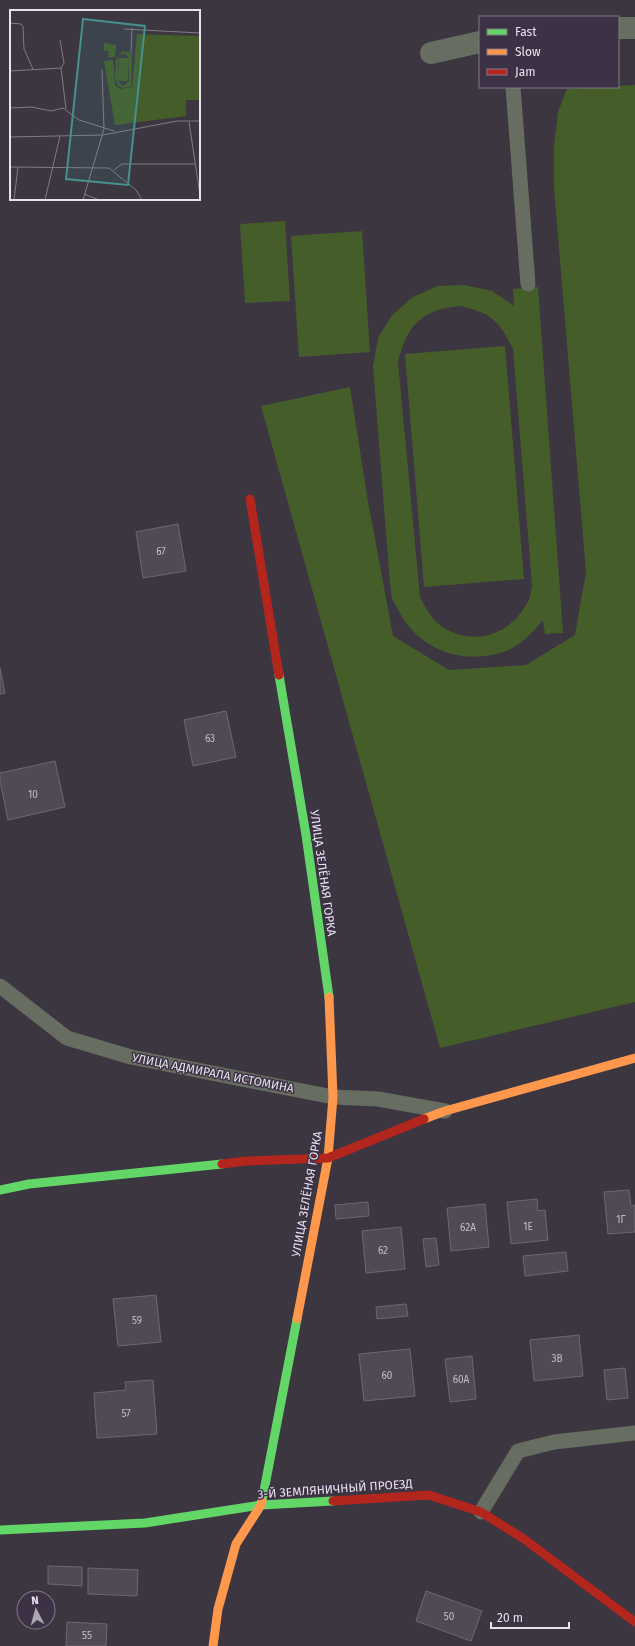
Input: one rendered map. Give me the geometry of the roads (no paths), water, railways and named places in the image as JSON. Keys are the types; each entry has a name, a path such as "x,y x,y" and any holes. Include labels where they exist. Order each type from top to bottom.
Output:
{"street":[{"path":"619,28 635,28"},
{"path":"431,53 479,42"},
{"name":"УЛИЦА ЗЕЛЁНАЯ ГОРКА","path":"214,1646 218,1609 236,1544 262,1505 328,1158 333,1097 330,1003 306,835 250,499"},
{"path":"0,1190 29,1184 246,1161 328,1158 445,1111 635,1058"},
{"name":"3-Й ЗЕМЛЯНИЧНЫЙ ПРОЕЗД","path":"0,1530 145,1523 262,1505 429,1495 481,1512 524,1539 635,1622"}],"lane":[{"path":"513,88 528,284"},
{"name":"УЛИЦА АДМИРАЛА ИСТОМИНА","path":"0,986 67,1038 131,1057 333,1097 378,1099 445,1111"},
{"path":"481,1512 518,1451 554,1442 635,1433"}]}
